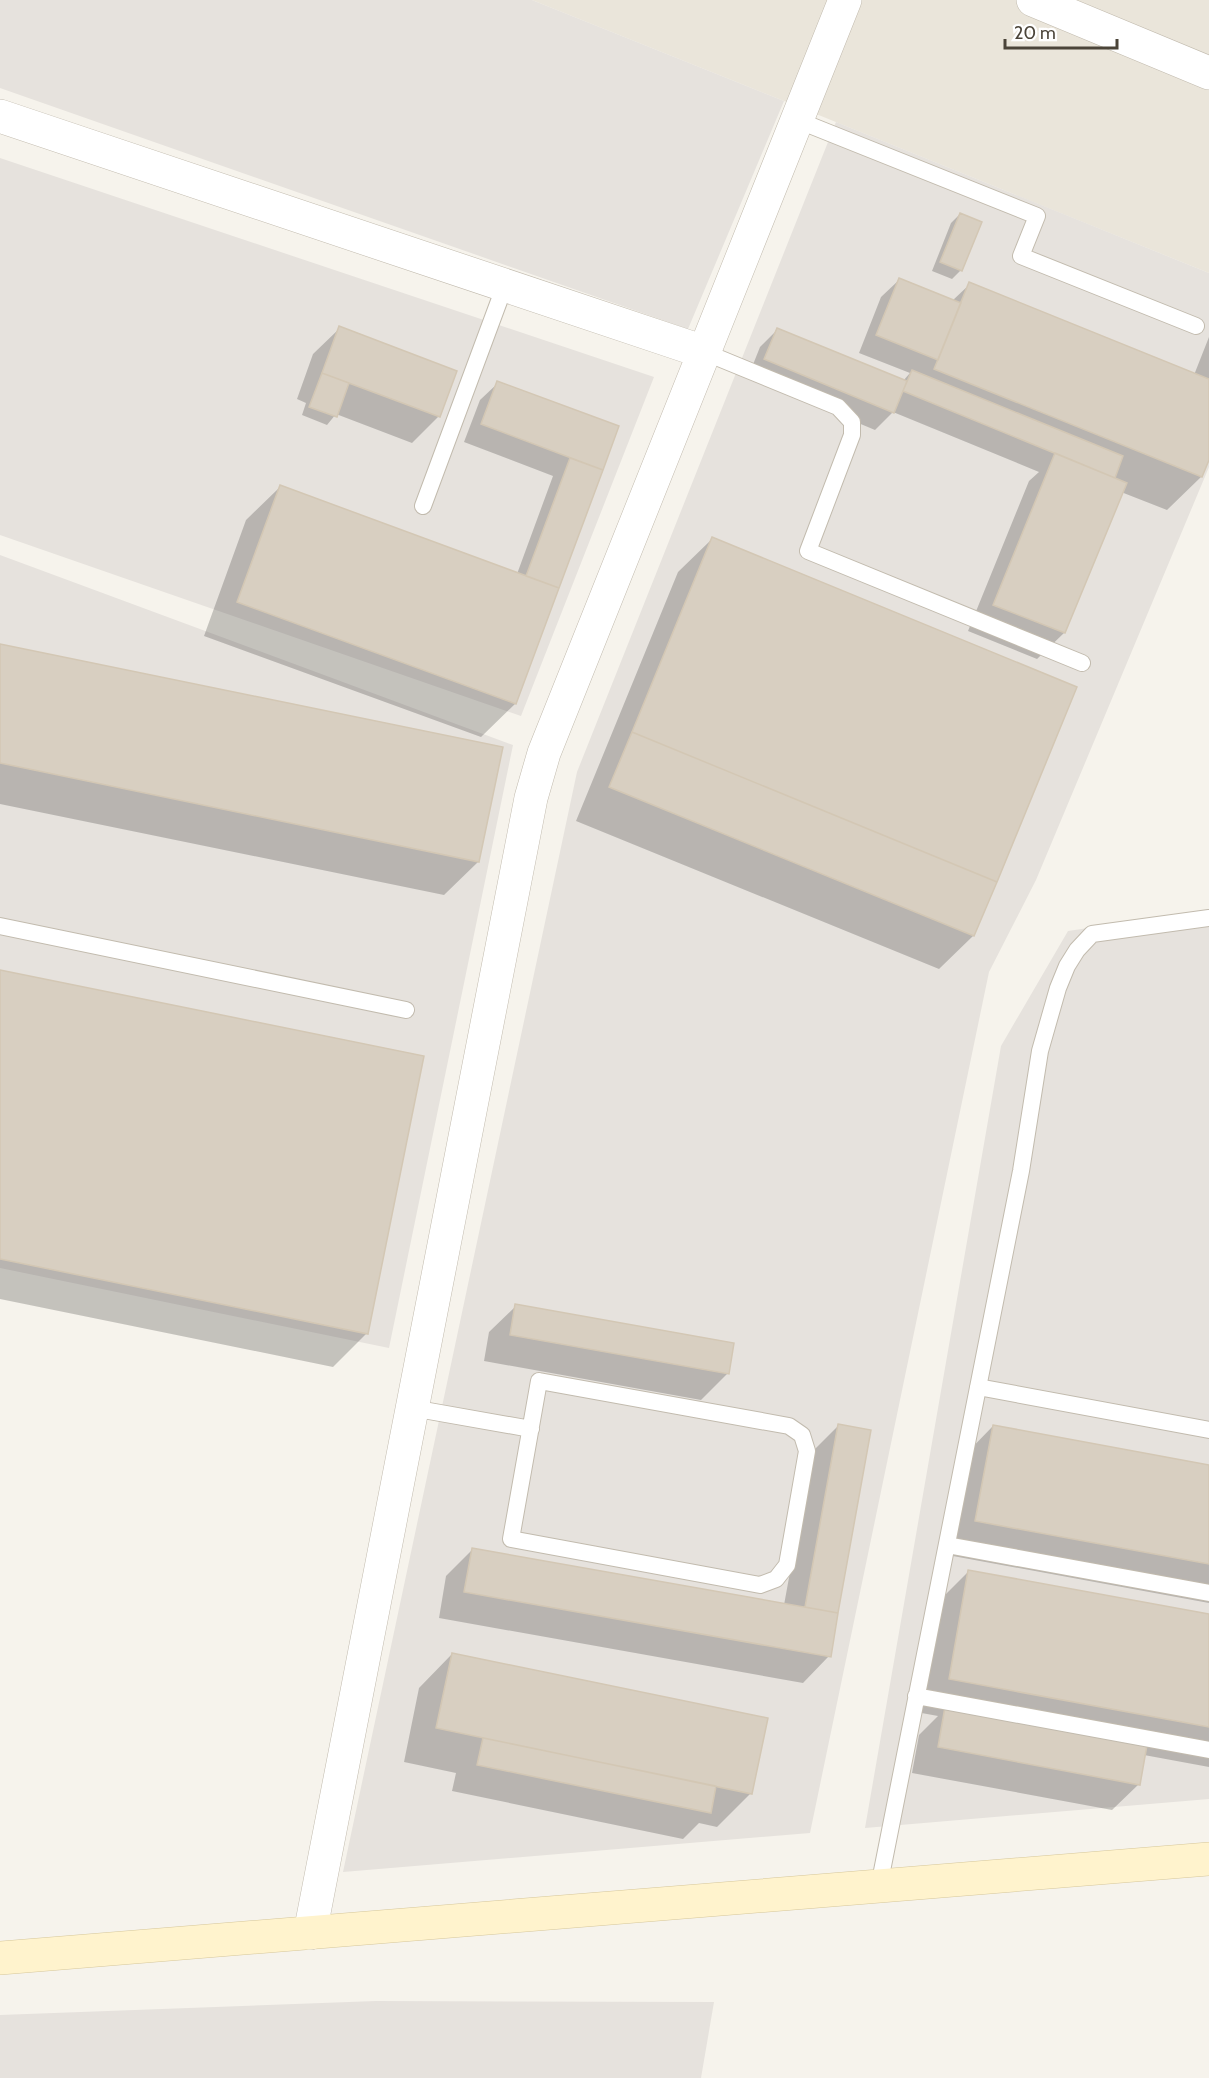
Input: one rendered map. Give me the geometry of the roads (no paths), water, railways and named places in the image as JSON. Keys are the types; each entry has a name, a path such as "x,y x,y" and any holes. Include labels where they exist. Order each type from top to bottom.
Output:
{"street":[{"path":"310,1933 531,798 544,753 845,0"},
{"path":"1033,0 1209,73"},
{"path":"0,116 704,352"},
{"path":"0,1959 1209,1859"}],"lane":[{"path":"797,120 1037,216 1021,256 1196,326"},
{"path":"423,506 505,285"},
{"path":"704,352 838,407 852,422 852,435 808,551 1082,663"},
{"path":"879,1886 1021,1171 1040,1051 1048,1020 1067,966 1077,950 1092,934 1209,918"},
{"path":"0,926 406,1010"},
{"path":"539,1382 789,1426 802,1435 807,1451 787,1565 776,1580 760,1585 511,1539 531,1429 539,1382"},
{"path":"978,1387 1209,1430"},
{"path":"412,1408 531,1429"},
{"path":"947,1545 1209,1593"},
{"path":"916,1696 1209,1750"}]}
